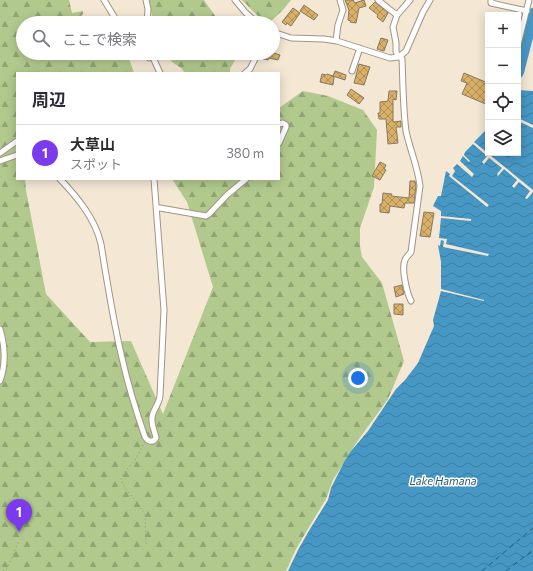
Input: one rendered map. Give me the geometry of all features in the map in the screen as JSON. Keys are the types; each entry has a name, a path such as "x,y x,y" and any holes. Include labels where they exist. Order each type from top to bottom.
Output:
{"street":[{"path":"104,0 114,16"},
{"path":"146,0 148,16"},
{"path":"235,0 249,16"},
{"path":"336,41 338,25 343,10 340,0"},
{"path":"378,0 397,14"},
{"path":"410,0 397,14 393,27 396,51 402,60 406,131 417,168 420,186 411,252 404,264 404,277 411,301"},
{"path":"280,34 291,38 336,41 386,58 399,57 406,51 421,16 430,0"},
{"path":"492,0 491,3 527,11"},
{"path":"521,34 530,0"},
{"path":"352,70 360,48"},
{"path":"154,60 160,72"},
{"path":"246,72 250,69 254,60"},
{"path":"280,124 283,123 286,125 280,141"},
{"path":"0,153 16,142"},
{"path":"0,161 16,155"},
{"path":"61,180 78,198 98,232 122,357 132,396 146,440 149,441 156,438 152,415 160,400 164,310 154,180"},
{"path":"156,208 206,216 245,180"},
{"path":"0,329 4,358 3,371 0,381"}],"path":[{"path":"146,440 135,460 123,474 121,479 123,486 138,504 145,516 146,546"},
{"path":"3,571 8,567 19,540"}],"green space":[{"path":"0,0 69,0 72,13 83,11 81,16 16,16 16,60 130,60 134,72 16,72 16,180 25,180 46,294 90,342 131,341 163,414 213,287 187,202 173,180 280,180 280,107 303,91 328,96 363,110 377,130 374,187 360,228 360,246 362,257 382,283 404,361 388,399 356,443 333,480 326,499 296,549 286,571 0,571"},
{"path":"149,0 204,0 215,16 152,16"},
{"path":"242,0 291,0 277,16 258,16"},
{"path":"170,60 235,60 230,72 184,72"}],"water":[{"path":"521,90 533,91 533,125 521,119"},
{"path":"521,122 533,128 533,190 491,156 521,156"},
{"path":"485,131 485,151 474,142"},
{"name":"Lake Hamana","path":"473,144 485,154 485,156 487,156 482,162 484,164 489,158 502,168 497,174 498,176 504,169 517,180 512,186 514,188 519,182 530,191 525,198 527,199 533,192 533,571 288,571 298,550 328,500 331,488 344,462 368,431 396,389 418,363 434,326 433,320 441,291 484,301 441,289 441,262 438,245 440,246 441,240 444,241 443,247 488,256 489,254 446,244 447,239 439,238 441,218 471,221 471,219 441,216 441,211 433,206 438,196 441,196 446,171 450,174 449,176 487,207 489,205 452,176 455,171 453,168 457,164 472,177 474,174 460,161 463,156 469,162 470,161 464,155"}],"building":[{"path":"345,0 353,0 355,3 364,0 366,6 359,8 356,23 348,20 349,10"},
{"path":"375,2 388,13 383,22 377,17 378,15 369,8"},
{"path":"304,5 318,15 314,20 300,11"},
{"path":"293,8 300,13 291,26 287,23 286,25 282,22"},
{"path":"381,38 388,40 384,51 377,49"},
{"path":"359,64 370,67 364,85 354,83"},
{"path":"335,71 346,75 345,80 333,76"},
{"path":"464,73 485,82 485,104 462,94 467,83 461,81"},
{"path":"322,74 333,76 333,85 320,82"},
{"path":"351,89 364,98 359,104 347,95"},
{"path":"389,91 397,91 396,100 393,99 393,122 401,121 401,127 396,127 398,143 388,144 386,119 379,119 378,113 380,113 380,102 388,101"},
{"path":"380,162 386,165 384,169 386,170 380,180 372,176"},
{"path":"410,181 415,181 416,186 414,203 405,203 404,208 390,206 389,213 380,212 380,204 382,204 383,193 392,194 391,196 409,198"},
{"path":"424,212 434,213 430,237 420,236"},
{"path":"402,285 404,294 396,297 394,287"},
{"path":"394,304 403,304 403,315 394,314"}],"waterway":[{"path":"521,60 533,14"}],"ferry route":[{"path":"482,571 533,528"},
{"path":"506,571 533,550"}],"place":[{"name":"大草山","path":"19,532"}]}
